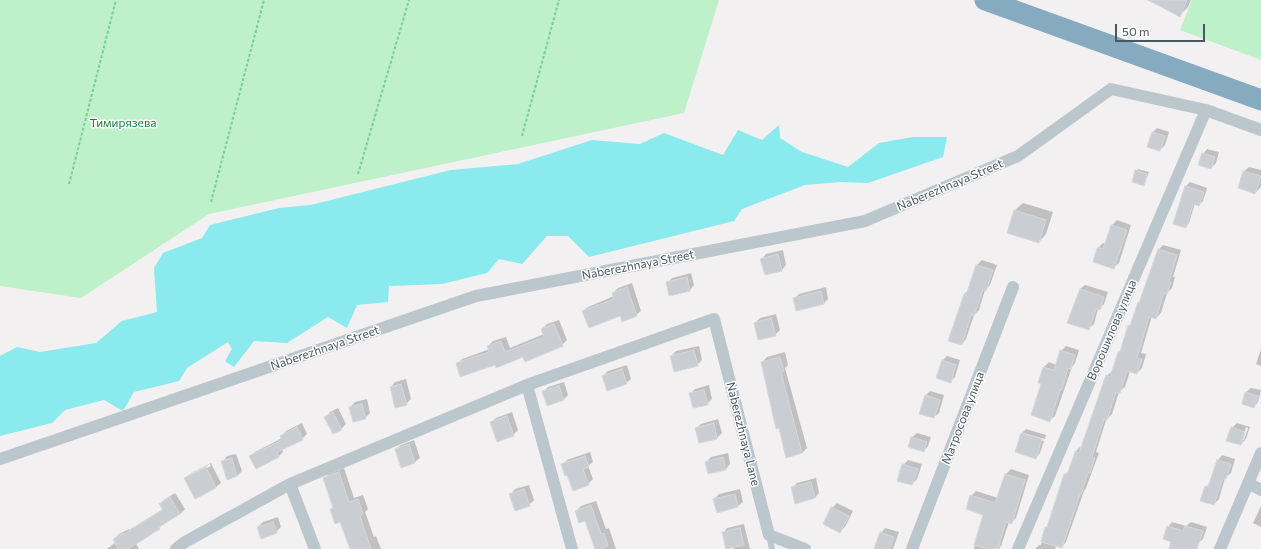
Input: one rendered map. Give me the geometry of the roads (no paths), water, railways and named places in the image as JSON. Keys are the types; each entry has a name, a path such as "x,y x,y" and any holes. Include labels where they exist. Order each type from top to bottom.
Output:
{"highway":[{"path":"985,0 1261,100"}],"street":[{"name":"Naberezhnaya Street","path":"0,459 476,296 865,221 1018,156 1111,89 1206,110 1261,130"},
{"name":"Ворошилова улица","path":"1018,549 1206,110"},
{"name":"Матросова улица","path":"912,549 1013,287"},
{"name":"Naberezhnaya Lane","path":"527,385 714,319 769,535"},
{"path":"176,549 185,542 290,484 527,385 572,549"},
{"path":"1220,549 1261,453"},
{"path":"1248,483 1261,490"},
{"path":"290,484 315,549"},
{"path":"769,535 805,549"}],"lane":[{"name":"Naberezhnaya Lane","path":"769,535 772,549"}],"water":[{"path":"779,125 780,138 802,152 848,167 879,143 913,137 947,137 943,157 868,183 841,182 805,185 742,209 734,221 589,257 568,236 547,236 522,264 499,259 487,273 442,284 389,286 388,302 357,305 347,328 328,317 287,343 254,341 234,367 225,361 232,349 228,342 187,368 179,381 134,392 123,411 104,400 65,410 52,423 0,436 0,356 17,347 40,352 96,343 122,321 157,312 154,268 163,253 202,238 210,225 279,208 311,205 451,170 518,164 592,140 640,144 664,133 723,155 738,130 762,140"}],"park label":[{"name":"Тимирязева","path":"123,123"}]}
